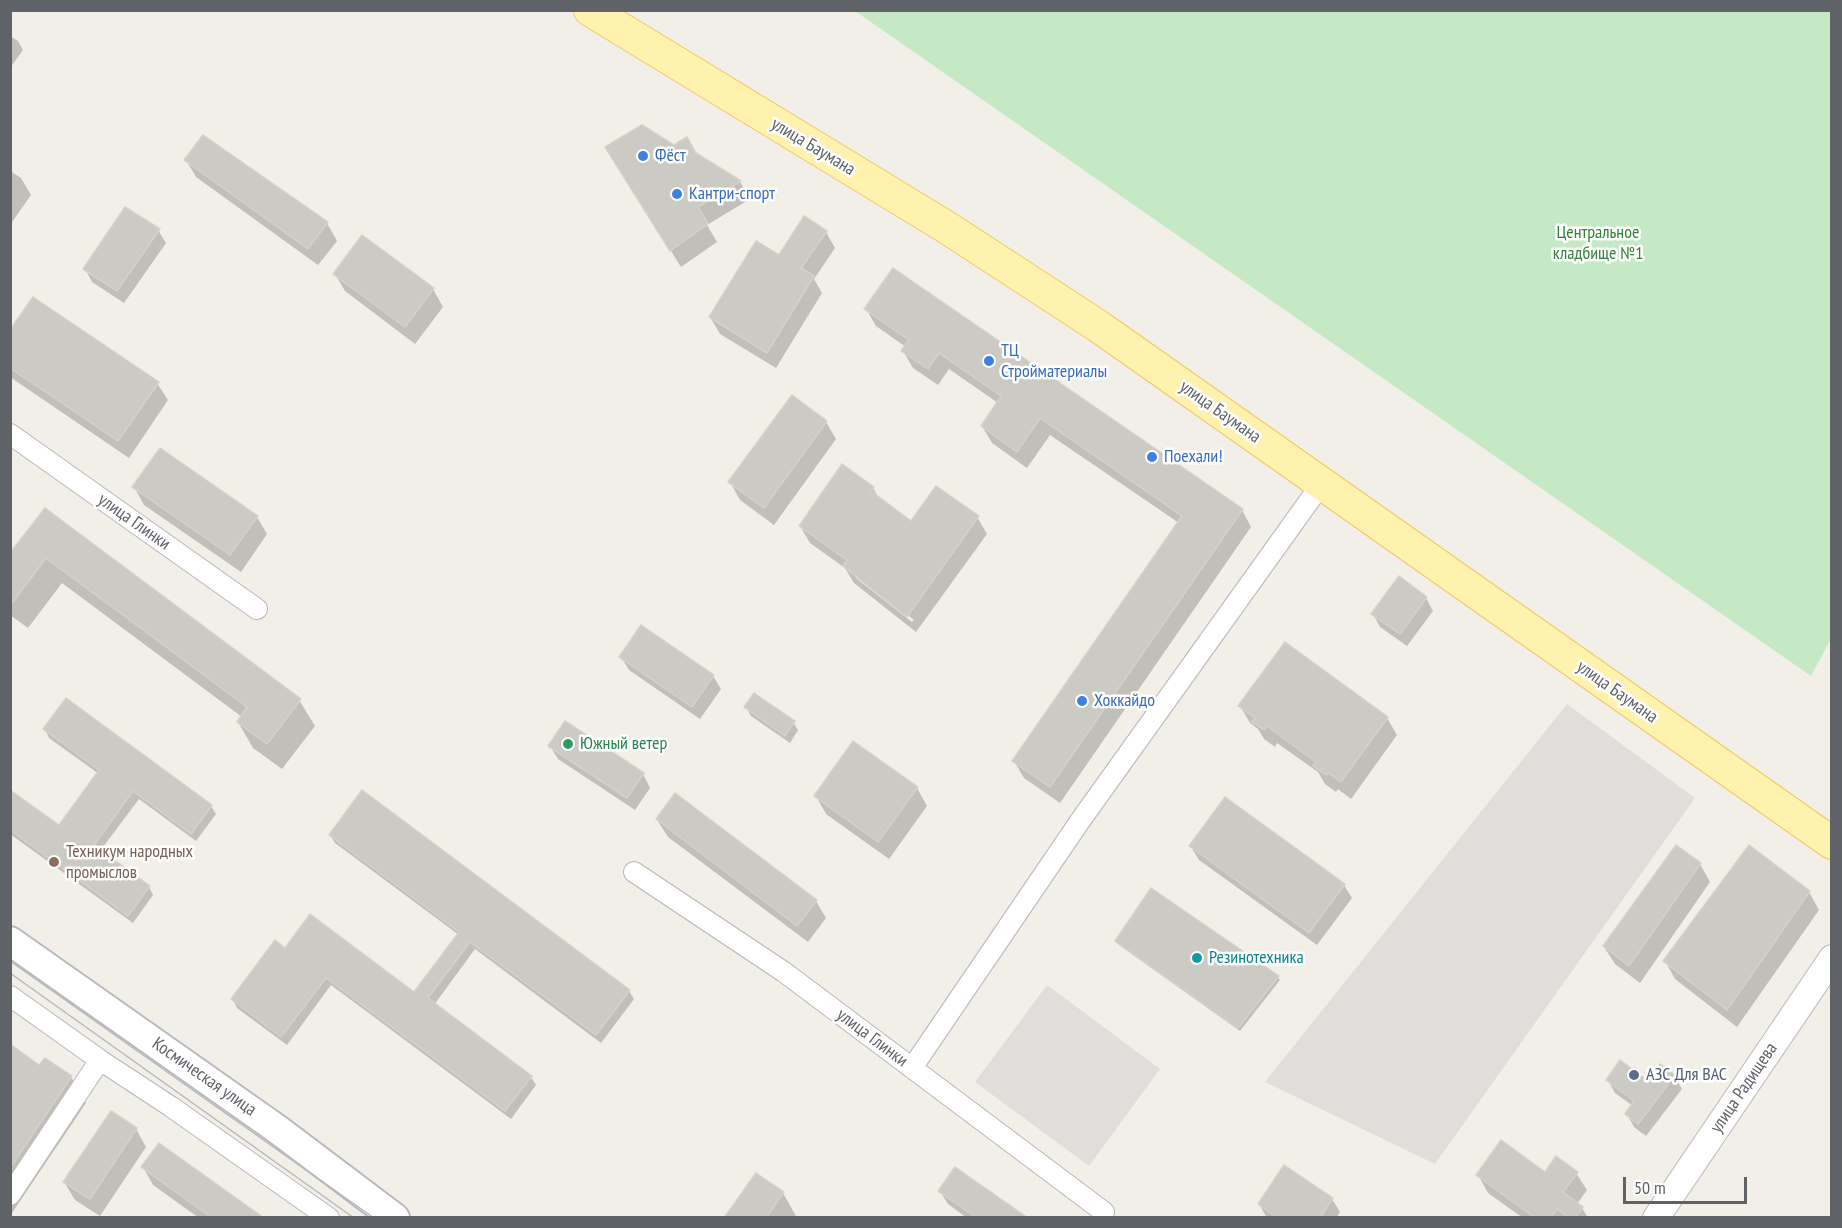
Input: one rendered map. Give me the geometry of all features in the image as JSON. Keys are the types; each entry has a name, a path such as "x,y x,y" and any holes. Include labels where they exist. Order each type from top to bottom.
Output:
{"main road":[{"name":"улица Баумана","path":"590,10 946,227 1098,326 1832,843"},
{"name":"Космическая улица","path":"10,941 277,1129 395,1218"}],"street":[{"name":"улица Глинки","path":"10,434 257,609"},
{"path":"912,1068 1080,821 1322,483"},
{"name":"улица Глинки","path":"634,872 784,972 1104,1212"},
{"name":"улица Радищева","path":"1656,1218 1832,958"},
{"path":"10,996 329,1218"},
{"path":"10,1195 100,1060"}],"shaded area":[{"path":"1567,704 1695,798 1435,1164 1265,1082"},
{"path":"1047,985 1160,1069 1089,1166 975,1082"}],"green space":[{"name":"Центральное кладбище №1","path":"855,11 1831,11 1832,637 1811,676"}],"building":[{"name":"Кантри-спорт","path":"642,125 674,145 687,137 696,153 741,181 698,207 708,224 670,251 605,147"},
{"path":"203,135 328,222 308,249 184,160"},
{"path":"125,207 160,229 117,291 83,269"},
{"path":"804,216 827,231 801,268 814,276 767,353 709,317 756,241 779,255"},
{"path":"362,235 434,288 405,327 333,274"},
{"path":"893,268 1243,509 1050,787 1012,761 1182,516 1040,418 1017,452 981,426 1001,396 939,353 928,369 901,351 909,340 864,309"},
{"path":"33,297 159,382 118,441 10,368 10,330"},
{"path":"792,395 827,421 764,508 728,482"},
{"path":"160,448 258,516 230,555 132,487"},
{"path":"842,464 874,487 871,491 911,521 936,486 979,516 907,617 843,566 847,560 799,526"},
{"path":"45,508 301,699 267,744 237,722 247,707 46,558 10,606 10,553"},
{"path":"1399,576 1427,597 1400,634 1371,614"},
{"path":"641,625 714,675 692,707 619,657"},
{"path":"1285,642 1388,717 1341,782 1313,766 1316,762 1267,726 1264,730 1252,722 1255,718 1238,706"},
{"path":"754,693 795,721 785,736 744,707"},
{"path":"66,698 212,805 191,834 133,791 94,845 150,886 128,916 10,830 10,790 59,825 99,770 43,729"},
{"path":"565,721 644,773 627,798 548,746"},
{"path":"853,741 918,787 878,842 814,796"},
{"path":"362,790 630,990 596,1035 470,942 428,998 532,1076 505,1111 326,978 281,1037 231,999 275,940 285,948 310,914 414,992 459,932 329,835"},
{"path":"675,793 817,900 797,926 656,819"},
{"path":"1225,797 1345,884 1309,933 1189,846"},
{"path":"1676,845 1701,863 1629,966 1603,946"},
{"path":"1749,845 1810,891 1727,1010 1663,961"},
{"name":"Резинотехника","path":"1151,888 1279,976 1238,1028 1115,941"},
{"path":"10,1044 39,1065 45,1058 72,1076 10,1168"},
{"path":"1620,1060 1648,1081 1660,1064 1675,1075 1638,1124 1625,1114 1634,1101 1606,1080"},
{"path":"111,1111 137,1128 90,1199 63,1182"},
{"path":"1501,1140 1545,1172 1556,1156 1578,1172 1563,1192 1583,1207 1575,1218 1569,1218 1557,1209 1551,1218 1535,1218 1476,1175"},
{"path":"159,1143 264,1218 212,1218 141,1167"},
{"path":"1284,1165 1333,1198 1320,1218 1277,1218 1258,1204"},
{"path":"955,1167 1028,1218 977,1218 938,1191"},
{"path":"756,1173 784,1192 766,1218 724,1218"}],"tram line":[{"path":"10,961 374,1218"},
{"path":"10,973 354,1218"}],"place":[{"name":"Фёст","path":"643,156"},
{"name":"Кантри-спорт","path":"677,194"},
{"name":"ТЦ Стройматериалы","path":"989,361"},
{"name":"Поехали!","path":"1152,457"},
{"name":"Хоккайдо","path":"1082,701"},
{"name":"Южный ветер","path":"568,744"},
{"name":"Техникум народных промыслов","path":"54,862"},
{"name":"Резинотехника","path":"1197,958"},
{"name":"АЗС Для ВАС","path":"1634,1075"}]}
